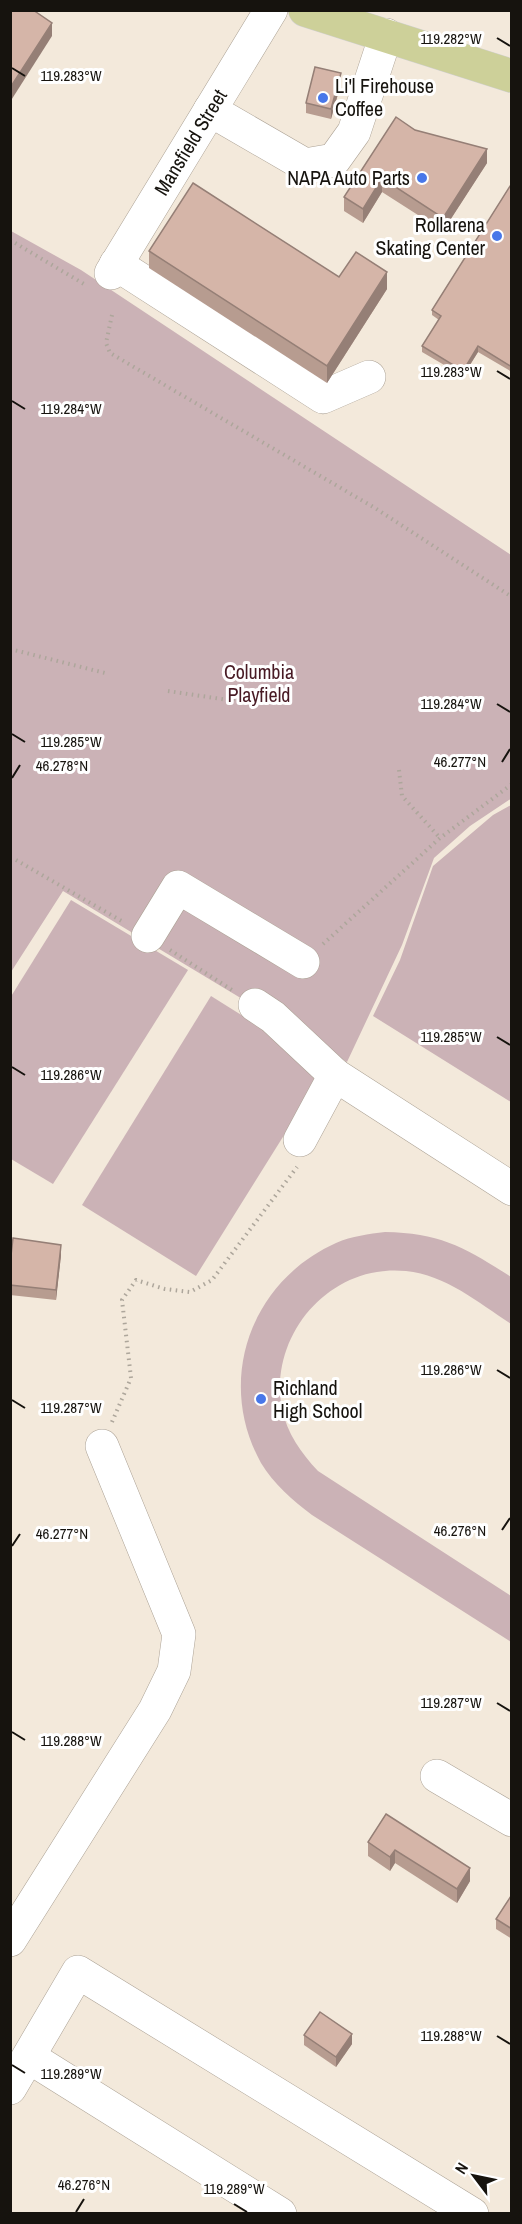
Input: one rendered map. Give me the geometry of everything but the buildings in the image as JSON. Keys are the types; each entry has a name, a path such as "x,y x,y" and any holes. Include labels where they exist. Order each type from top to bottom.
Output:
{"main road":[{"path":"305,10 512,76"}],"street":[{"name":"Mansfield Street","path":"106,275 271,10"},
{"path":"210,110 305,165 334,160 354,132 386,35"},
{"path":"106,275 323,396 369,377"},
{"path":"148,936 178,887 303,962"},
{"path":"255,1005 273,1017 335,1075 512,1189"},
{"path":"300,1140 335,1075"},
{"path":"10,1940 155,1710 174,1671 179,1634 102,1446"},
{"path":"437,1776 512,1820"},
{"path":"10,2088 78,1972 455,2209"},
{"path":"28,2057 280,2214"}],"path":[{"path":"10,240 106,275"},
{"path":"111,315 106,343 110,353 375,508 512,597"},
{"path":"10,649 105,673"},
{"path":"168,691 228,700 272,690"},
{"path":"399,770 402,796 440,838"},
{"path":"102,1446 131,1378 122,1300 135,1280 165,1289 190,1292 212,1280 297,1169 300,1140"}],"green space":[{"name":"Columbia Playfield","path":"11,231 81,270 511,555 512,798 470,826 434,858 402,945 347,1062 63,891 11,972"},
{"path":"511,805 511,1102 373,1016 400,960 433,866 493,815"},
{"path":"71,900 188,970 53,1184 11,1159 10,998"},
{"path":"211,996 326,1068 196,1276 82,1205"},
{"path":"385,1232 422,1235 452,1244 511,1277 511,1324 462,1291 421,1274 406,1271 378,1272 353,1279 330,1292 310,1309 295,1331 285,1355 280,1381 284,1418 296,1442 318,1471 511,1596 511,1642 312,1515 284,1491 266,1471 248,1431 241,1399 242,1367 249,1336 263,1307 282,1282 306,1260 336,1243"}],"place":[{"name":"Li'l Firehouse Coffee","path":"323,98"},
{"name":"NAPA Auto Parts","path":"422,178"},
{"name":"Rollarena Skating Center","path":"497,236"},
{"name":"Richland High School","path":"261,1399"}]}
